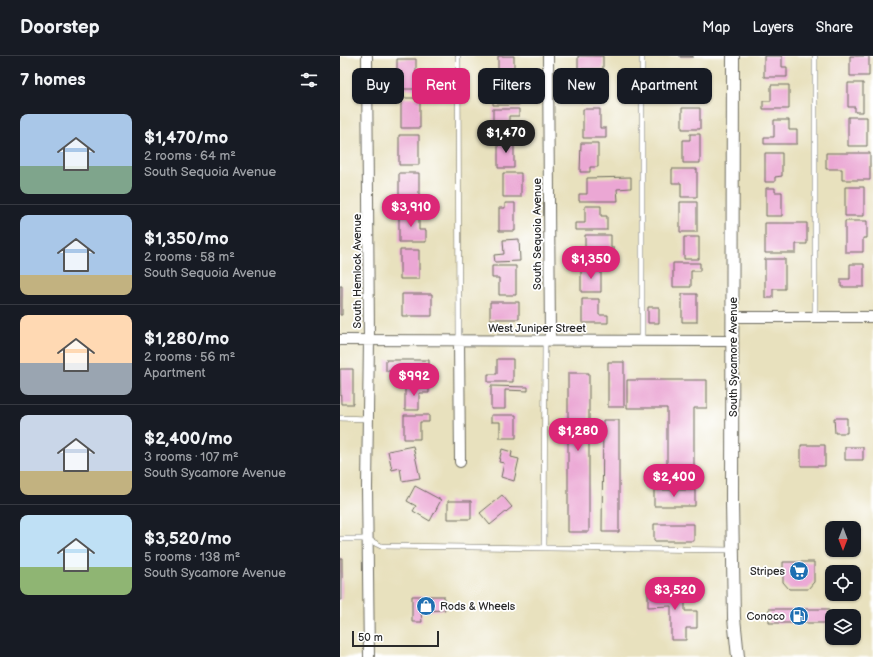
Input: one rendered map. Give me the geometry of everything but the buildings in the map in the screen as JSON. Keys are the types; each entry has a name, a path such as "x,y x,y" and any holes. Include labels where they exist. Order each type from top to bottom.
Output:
{"street":[{"name":"South Hemlock Avenue","path":"367,56 369,340 367,539 369,657"},
{"name":"South Sequoia Avenue","path":"547,340 548,56"},
{"name":"South Sycamore Avenue","path":"733,56 732,550 734,618 738,657"},
{"path":"733,317 873,317"},
{"name":"West Juniper Street","path":"340,340 733,341"},
{"path":"459,340 460,462"}],"lane":[{"path":"458,56 459,340"},
{"path":"642,56 642,341"},
{"path":"815,56 815,317"},
{"path":"544,548 547,340"},
{"path":"340,418 368,419"},
{"path":"340,539 367,539 381,546 732,550"}],"place":[{"name":"Stripes","path":"799,571"},
{"name":"Rods & Wheels","path":"426,606"},
{"name":"Conoco","path":"799,616"}]}
